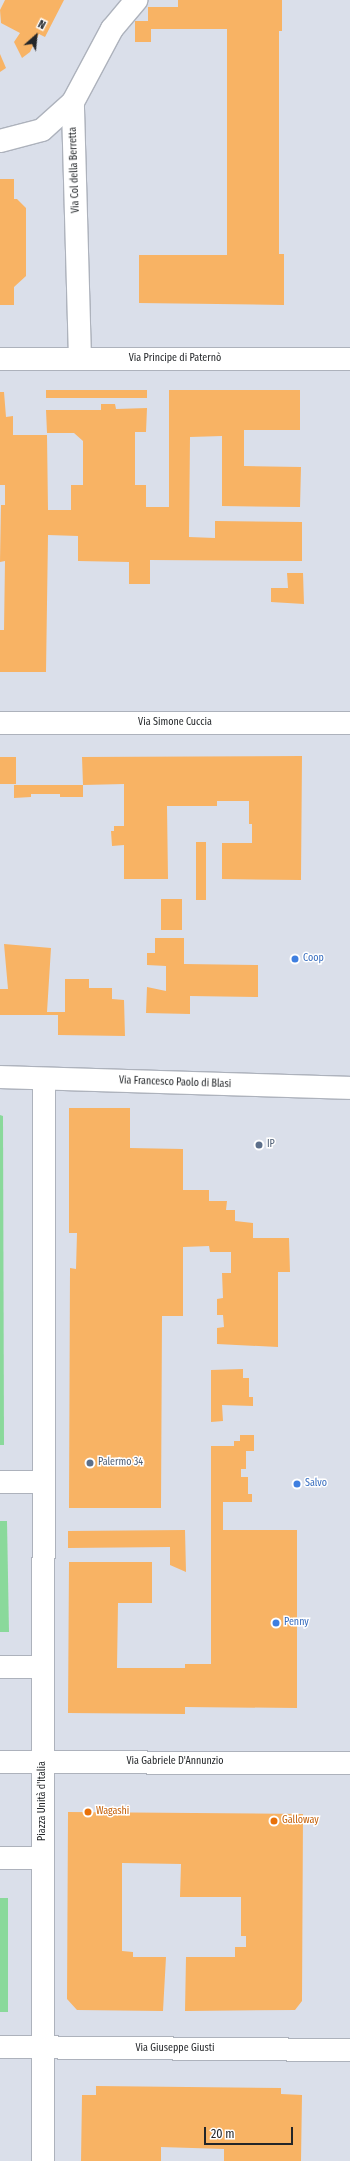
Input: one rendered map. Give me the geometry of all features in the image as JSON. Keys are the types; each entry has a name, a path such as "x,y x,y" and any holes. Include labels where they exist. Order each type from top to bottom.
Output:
{"street":[{"name":"Via Col della Berretta","path":"80,359 73,102 112,29 136,0"},
{"path":"0,141 42,130 73,102"},
{"name":"Via Principe di Paternò","path":"0,359 350,359"},
{"name":"Via Simone Cuccia","path":"0,723 350,723"},
{"name":"Via Francesco Paolo di Blasi","path":"0,1077 350,1088"},
{"name":"Piazza Unità d'Italia","path":"43,2161 42,1482 44,1079"},
{"path":"0,1482 42,1482"},
{"path":"0,1667 43,1667"},
{"name":"Via Gabriele D'Annunzio","path":"0,1762 350,1763"},
{"path":"0,1858 43,1858"},
{"name":"Via Giuseppe Giusti","path":"0,2047 350,2050"}],"green space":[{"path":"0,1115 3,1116 4,1445 0,1445"},
{"path":"0,1521 7,1521 9,1632 0,1632"},
{"path":"0,1898 8,1898 8,2012 0,2012"}],"building":[{"path":"5,0 64,0 45,37 39,34 30,52 22,58 14,42 20,33 1,23 0,10"},
{"path":"178,0 282,0 282,31 279,31 279,254 284,254 284,305 139,303 139,255 227,255 227,29 151,29 151,42 135,42 135,21 148,21 148,7 178,7"},
{"path":"0,54 6,68 0,72"},
{"path":"0,179 14,179 14,199 17,199 26,208 26,276 14,287 14,305 0,305"},
{"path":"46,390 147,390 147,398 46,398"},
{"path":"169,390 300,390 300,430 244,430 244,466 301,467 300,507 222,506 222,436 190,437 189,537 215,538 215,521 302,522 302,561 150,560 150,584 129,584 129,562 78,561 78,536 48,535 46,672 0,672 0,630 4,630 5,561 0,562 1,505 5,505 5,485 0,485 0,392 4,392 6,417 13,416 13,435 47,435 48,510 71,510 71,485 83,485 83,441 74,433 47,433 46,410 101,410 101,404 115,404 116,409 147,408 146,432 135,432 135,485 146,485 146,507 169,507"},
{"path":"287,573 303,573 304,604 271,602 271,588 288,588"},
{"path":"302,756 301,880 222,879 222,843 252,843 252,824 249,824 249,801 217,801 217,806 167,806 168,879 124,879 124,845 112,846 111,831 114,831 114,826 124,826 124,784 83,785 82,757"},
{"path":"0,757 16,757 16,784 0,784"},
{"path":"14,785 83,785 83,797 60,797 60,794 31,794 31,797 14,798"},
{"path":"196,842 206,842 206,900 196,900"},
{"path":"161,899 182,899 182,930 161,930"},
{"path":"155,938 184,938 184,964 258,965 258,997 190,996 190,1014 146,1013 147,987 166,991 166,966 147,965 147,953 155,953"},
{"path":"4,944 51,948 47,1012 65,1012 65,979 89,979 89,988 112,988 112,999 124,1000 125,1036 58,1035 58,1015 0,1015 0,989 8,989"},
{"path":"69,1108 130,1108 130,1148 183,1149 183,1190 209,1190 209,1201 227,1201 226,1210 235,1210 235,1221 253,1223 253,1238 289,1238 290,1272 278,1272 278,1347 217,1344 217,1328 224,1327 223,1315 217,1315 217,1299 223,1298 222,1273 231,1273 231,1252 210,1252 209,1246 183,1247 183,1316 162,1316 161,1508 69,1508 70,1268 76,1269 77,1233 69,1233"},
{"path":"243,1369 243,1378 249,1378 249,1397 253,1397 253,1406 222,1405 223,1421 211,1422 211,1370"},
{"path":"240,1435 254,1435 254,1451 246,1451 246,1469 241,1469 241,1477 248,1477 248,1494 252,1494 252,1502 223,1502 223,1530 297,1530 297,1708 185,1707 185,1714 68,1713 69,1562 152,1562 152,1603 118,1603 117,1668 185,1668 185,1664 211,1664 211,1446 234,1446 234,1441 240,1441"},
{"path":"185,1530 186,1572 170,1565 170,1547 68,1548 68,1531"},
{"path":"68,1812 303,1814 302,2001 295,2010 185,2011 186,1957 235,1957 235,1947 246,1947 246,1936 241,1936 241,1897 180,1897 181,1864 122,1863 122,1951 133,1952 133,1957 166,1957 163,2011 77,2010 67,1999"},
{"path":"96,2086 281,2088 281,2094 302,2095 301,2161 224,2161 224,2149 161,2147 161,2161 81,2161 82,2095 96,2095"}],"place":[{"name":"Coop","path":"295,959"},
{"name":"IP","path":"259,1145"},
{"name":"Palermo 34","path":"90,1463"},
{"name":"Salvo","path":"297,1484"},
{"name":"Penny","path":"276,1623"},
{"name":"Wagashi","path":"88,1812"},
{"name":"Galloway","path":"274,1821"}]}
